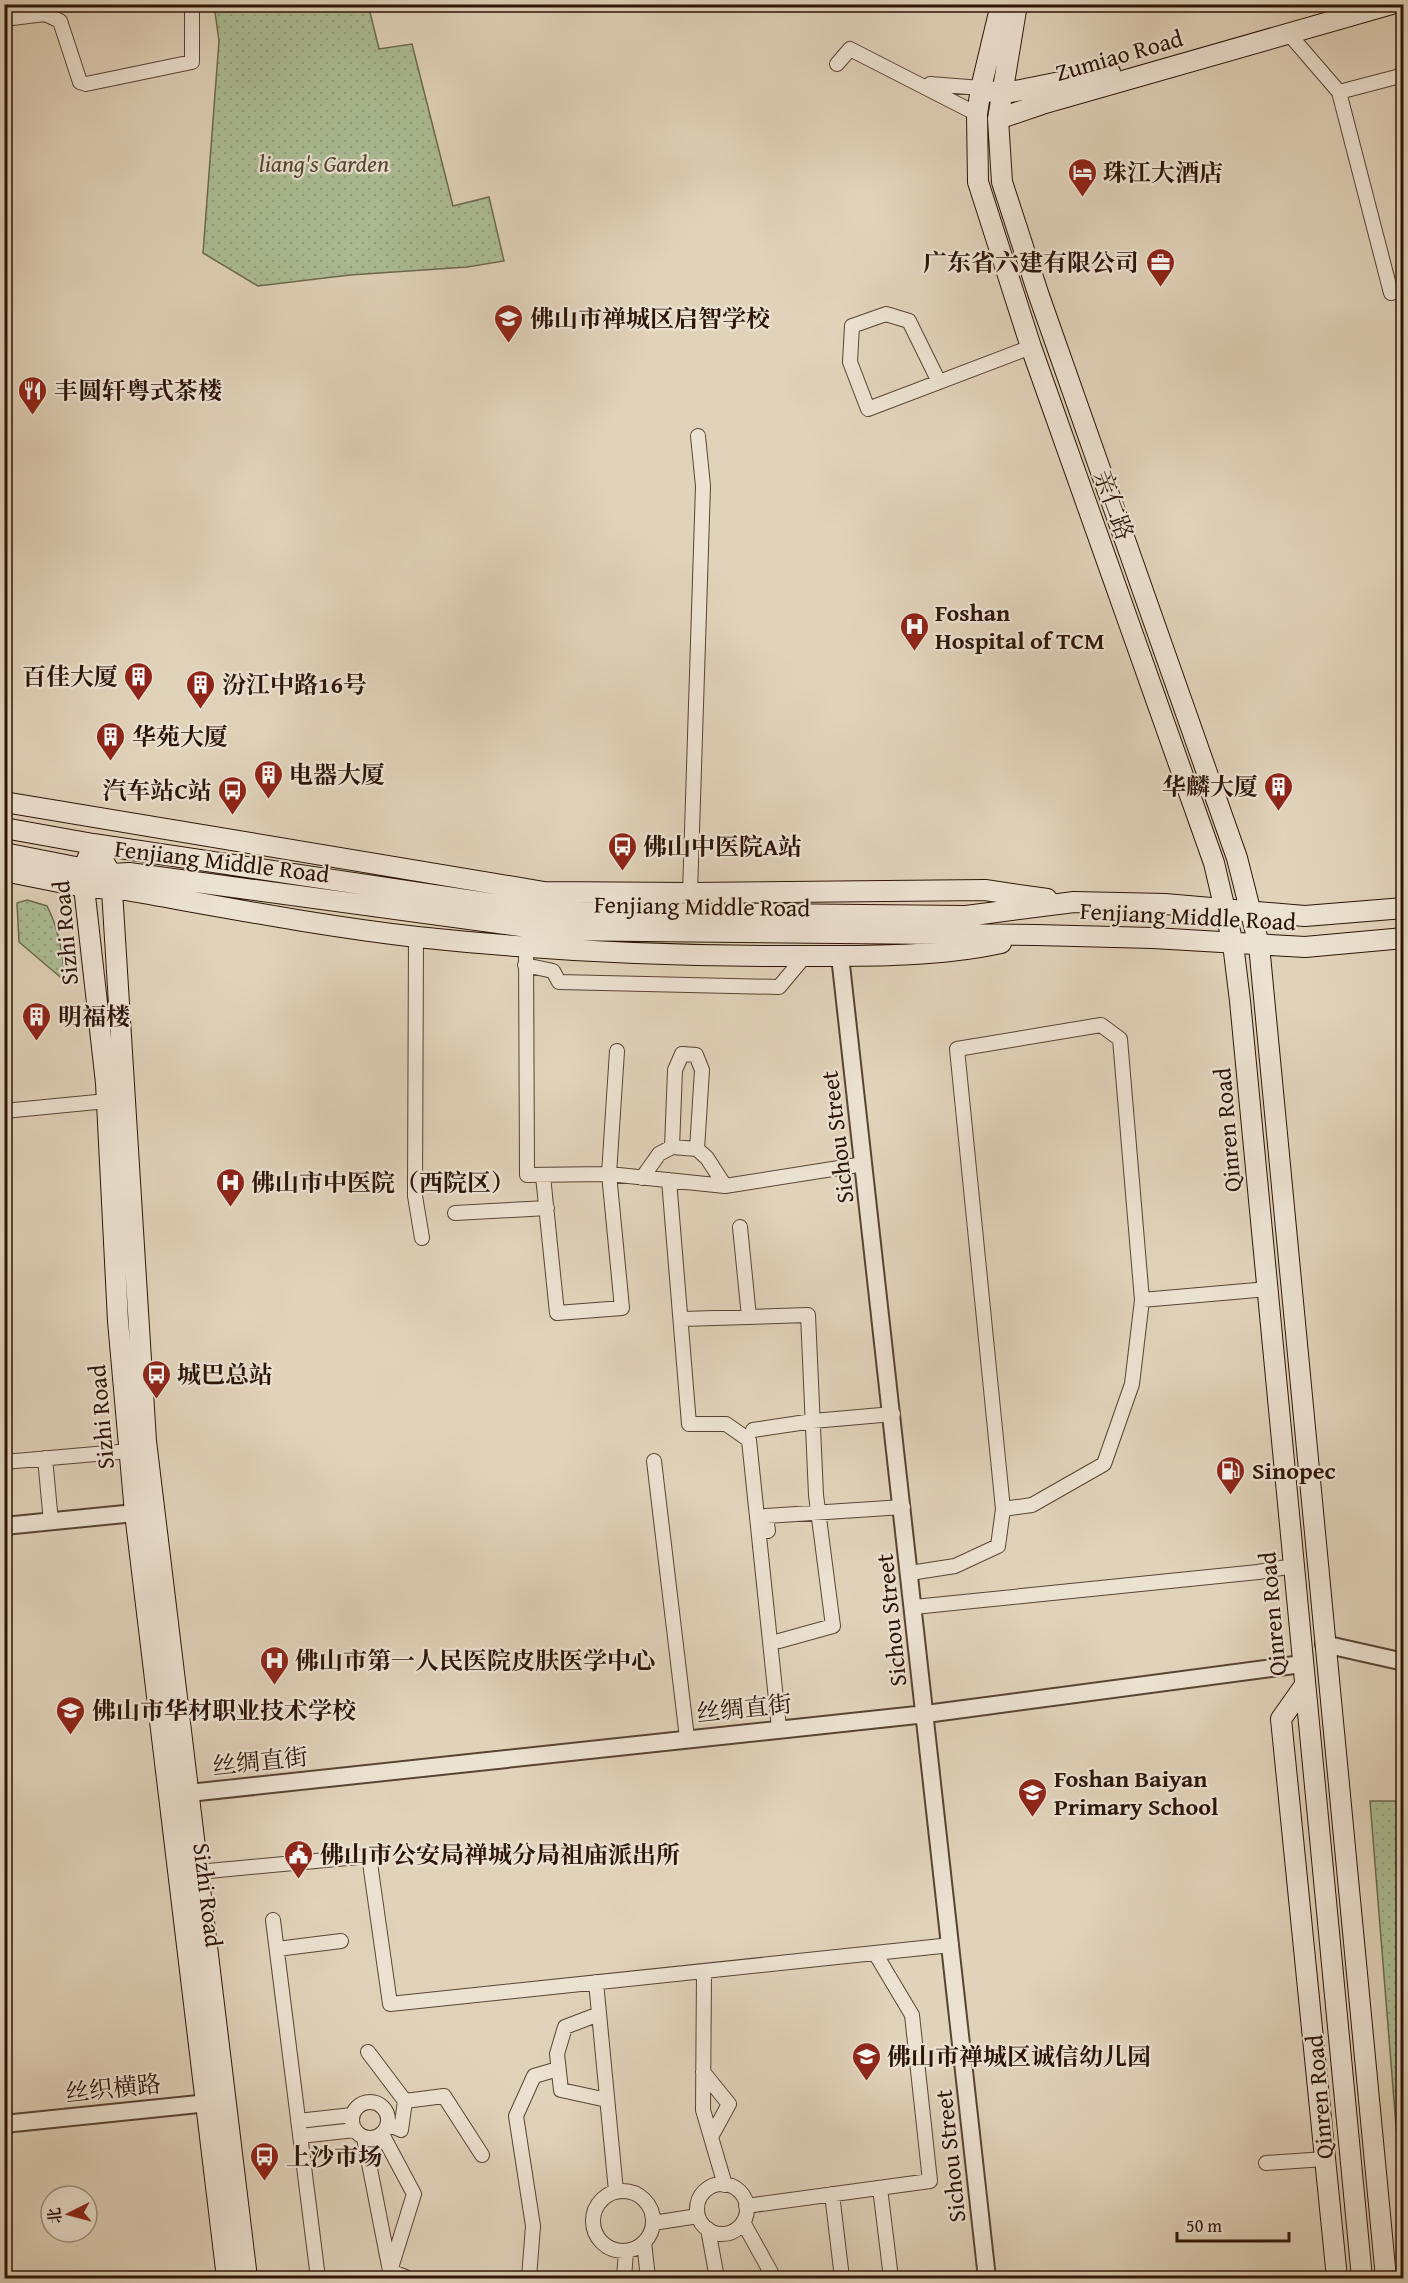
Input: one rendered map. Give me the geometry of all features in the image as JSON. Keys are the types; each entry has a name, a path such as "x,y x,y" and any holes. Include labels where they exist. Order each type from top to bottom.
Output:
{"main road":[{"name":"亲仁路","path":"1002,4 981,88 977,114 978,182 1031,346 1214,863 1233,944"},
{"name":"亲仁路","path":"1017,4 998,119 999,154 1006,194 1038,293 1237,858 1259,945"},
{"name":"Zumiao Road","path":"1001,94 1153,63 1359,4"},
{"name":"Zumiao Road","path":"998,119 1042,104 1392,4"},
{"path":"981,88 1001,94"},
{"path":"977,114 998,119"},
{"path":"4,802 544,892 985,890 1074,902"},
{"name":"Fenjiang Middle Road","path":"4,828 93,844 547,912 966,916 1074,902 1225,909 1305,916 1404,908"},
{"name":"Sizhi Road","path":"93,844 84,878 107,1101 118,1321 135,1513 218,2102 247,2278"},
{"name":"Sizhi Road","path":"93,844 120,882 142,1180 130,1210 146,1441 198,1872 218,2102 227,2278"},
{"name":"Fenjiang Middle Road","path":"4,853 84,878 549,930 1036,935 1153,938 1305,947 1399,940"},
{"path":"4,871 84,878"},
{"path":"120,882 526,956 582,951 840,956 968,950 1036,935"},
{"name":"Qinren Road","path":"1233,944 1362,2278"},
{"name":"Qinren Road","path":"1259,945 1386,2278"},
{"path":"1305,1685 1281,1719 1337,2278"}],"street":[{"path":"4,19 44,9 60,21 80,82 86,84 192,62 192,4"},
{"path":"1289,34 1339,92 1391,293 1404,290"},
{"path":"837,64 850,49 977,114"},
{"path":"1339,92 1404,75"},
{"path":"922,84 981,88"},
{"path":"939,382 909,321 886,314 852,326 850,362 868,409 939,382 1031,346"},
{"path":"690,893 703,486 698,436"},
{"path":"416,936 415,1197 422,1238"},
{"path":"805,956 779,987 559,982 553,971 526,956 527,1175 609,1174 725,1186 864,1164"},
{"name":"Sichou Street","path":"840,956 893,1414 987,2278"},
{"path":"910,1573 955,1566 998,1546 1003,1509 957,1049 1101,1025 1120,1039 1142,1300 1132,1384 1104,1464 1032,1505 1003,1509"},
{"path":"543,1176 557,1313 622,1308 609,1174 617,1051"},
{"path":"672,1147 675,1070 682,1054 696,1055 702,1070 697,1149"},
{"path":"4,1111 107,1101"},
{"path":"642,1178 659,1154 672,1147 697,1149 707,1158 725,1186"},
{"path":"669,1180 689,1424 726,1424 749,1440 779,1728"},
{"path":"455,1213 547,1208"},
{"path":"740,1227 749,1317"},
{"path":"1142,1300 1268,1289"},
{"path":"682,1319 808,1315 818,1512 833,1626 779,1641"},
{"path":"753,1430 813,1421 893,1414"},
{"path":"4,1462 130,1451"},
{"path":"45,1458 51,1522"},
{"path":"654,1461 687,1738"},
{"path":"783,1686 766,1516 903,1508"},
{"path":"4,1526 135,1513"},
{"path":"914,1607 1258,1572 1293,1566"},
{"path":"1324,1644 1404,1662"},
{"name":"丝绸直街","path":"189,1793 926,1713 1302,1664"},
{"path":"198,1872 369,1856 390,2004 951,1945"},
{"path":"273,1920 318,2278"},
{"path":"277,1949 341,1941"},
{"path":"746,2206 930,2181 912,2015 875,1953"},
{"path":"704,1971 703,2110 725,2185"},
{"path":"596,1982 616,2191"},
{"path":"599,2014 565,2027 557,2054 558,2069 561,2090 607,2100"},
{"path":"300,2136 359,2134 385,2129 401,2130 405,2101 368,2052"},
{"path":"529,2278 533,2226 516,2116 534,2076 558,2069"},
{"path":"703,2072 729,2104 711,2136"},
{"path":"405,2101 444,2097 482,2155"},
{"name":"丝织横路","path":"4,2124 218,2102"},
{"path":"298,2121 352,2115 359,2105 371,2102 377,2103 386,2112 385,2129 414,2194 390,2271"},
{"path":"352,2115 359,2134 390,2271"},
{"path":"1266,2163 1325,2159"},
{"path":"725,2185 739,2192 746,2206 743,2222 731,2232 715,2233 708,2229 698,2216 699,2200 710,2188 725,2185"},
{"path":"880,2188 891,2278"},
{"path":"644,2242 626,2251 606,2246 594,2230 594,2209 600,2200 616,2191 625,2190 643,2198 649,2205 653,2223 644,2242 648,2278"},
{"path":"831,2194 842,2278"},
{"path":"653,2223 698,2216"},
{"path":"743,2222 774,2278"},
{"path":"708,2229 717,2278"},
{"path":"624,2278 626,2251"},
{"path":"390,2271 408,2278"}],"green space":[{"name":"liang's Garden","path":"368,4 379,49 412,44 453,206 489,197 504,261 467,267 350,275 258,286 203,253 219,41 214,5"},
{"path":"27,900 47,906 58,934 66,982 19,942 17,903"},
{"path":"1370,1801 1403,1801 1403,2213"}],"place":[{"name":"珠江大酒店","path":"1082,198"},
{"name":"广东省六建有限公司","path":"1160,288"},
{"name":"佛山市禅城区启智学校","path":"509,344"},
{"name":"丰圆轩粤式茶楼","path":"33,416"},
{"name":"Foshan Hospital of TCM","path":"914,652"},
{"name":"百佳大厦","path":"139,702"},
{"name":"汾江中路16号","path":"201,710"},
{"name":"华苑大厦","path":"111,762"},
{"name":"电器大厦","path":"268,800"},
{"name":"华麟大厦","path":"1279,812"},
{"name":"汽车站C站","path":"233,816"},
{"name":"佛山中医院A站","path":"622,872"},
{"name":"明福楼","path":"37,1042"},
{"name":"佛山市中医院（西院区）","path":"230,1208"},
{"name":"城巴总站","path":"156,1400"},
{"name":"Sinopec","path":"1231,1496"},
{"name":"佛山市第一人民医院皮肤医学中心","path":"274,1686"},
{"name":"佛山市华材职业技术学校","path":"71,1736"},
{"name":"Foshan Baiyan Primary School","path":"1033,1818"},
{"name":"佛山市公安局禅城分局祖庙派出所","path":"299,1880"},
{"name":"佛山市禅城区诚信幼儿园","path":"866,2082"},
{"name":"上沙市场","path":"265,2182"}]}
